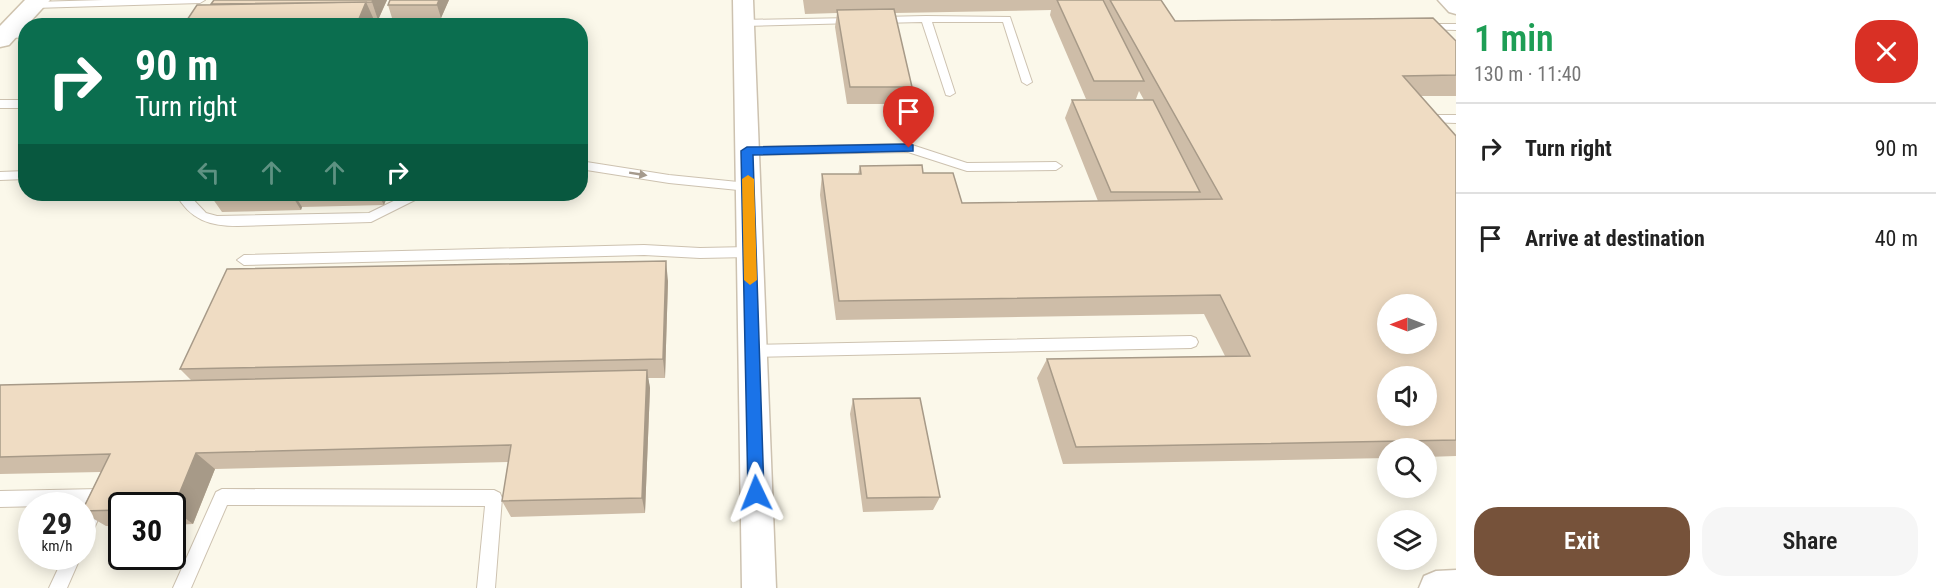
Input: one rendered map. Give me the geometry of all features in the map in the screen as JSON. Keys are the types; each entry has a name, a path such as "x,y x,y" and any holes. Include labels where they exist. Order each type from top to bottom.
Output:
{"main road":[{"path":"24,18 36,2"}],"street":[{"path":"1448,0 1456,8"},
{"path":"743,12 759,588"},
{"path":"1436,588 1456,587"}],"lane":[{"path":"36,2 200,0"},
{"path":"743,12 926,19 1007,19 1027,82"},
{"path":"926,19 950,93"},
{"path":"1409,27 1456,27"},
{"path":"0,104 18,104"},
{"path":"1430,119 1456,119"},
{"path":"747,151 909,148 967,167 1056,166"},
{"path":"588,166 669,179 748,187"},
{"path":"0,176 18,175"},
{"path":"186,201 202,216 216,221 371,218 404,201"},
{"path":"244,260 644,250 700,253 749,252"},
{"path":"752,351 1191,342"},
{"path":"182,588 222,498 494,498 486,588"},
{"path":"0,499 18,499"},
{"path":"58,588 66,570"}],"building":[{"path":"214,0 373,0 372,2 211,4"},
{"path":"390,0 439,0 437,5 388,5"},
{"path":"1057,0 1103,0 1144,81 1094,81"},
{"path":"1110,0 1161,0 1175,21 1433,18 1456,41 1456,75 1403,76 1456,136 1456,440 1377,438 1377,441 1076,447 1047,359 1250,356 1220,295 839,301 822,174 861,174 860,166 922,165 923,173 953,173 962,203 1222,199"},
{"path":"366,2 359,18 188,18 197,5"},
{"path":"894,9 912,87 850,87 837,10"},
{"path":"1072,100 1153,100 1200,192 1111,192"},
{"path":"666,261 663,359 180,369 227,269"},
{"path":"647,370 642,498 502,501 511,445 196,453 180,492 108,492 108,510 96,511 96,492 91,492 110,454 0,457 0,385"},
{"path":"920,398 940,497 867,498 853,399"}],"slow traffic":[{"path":"748,179 750,280"}],"route":[{"path":"756,493 747,151 909,148"}]}
